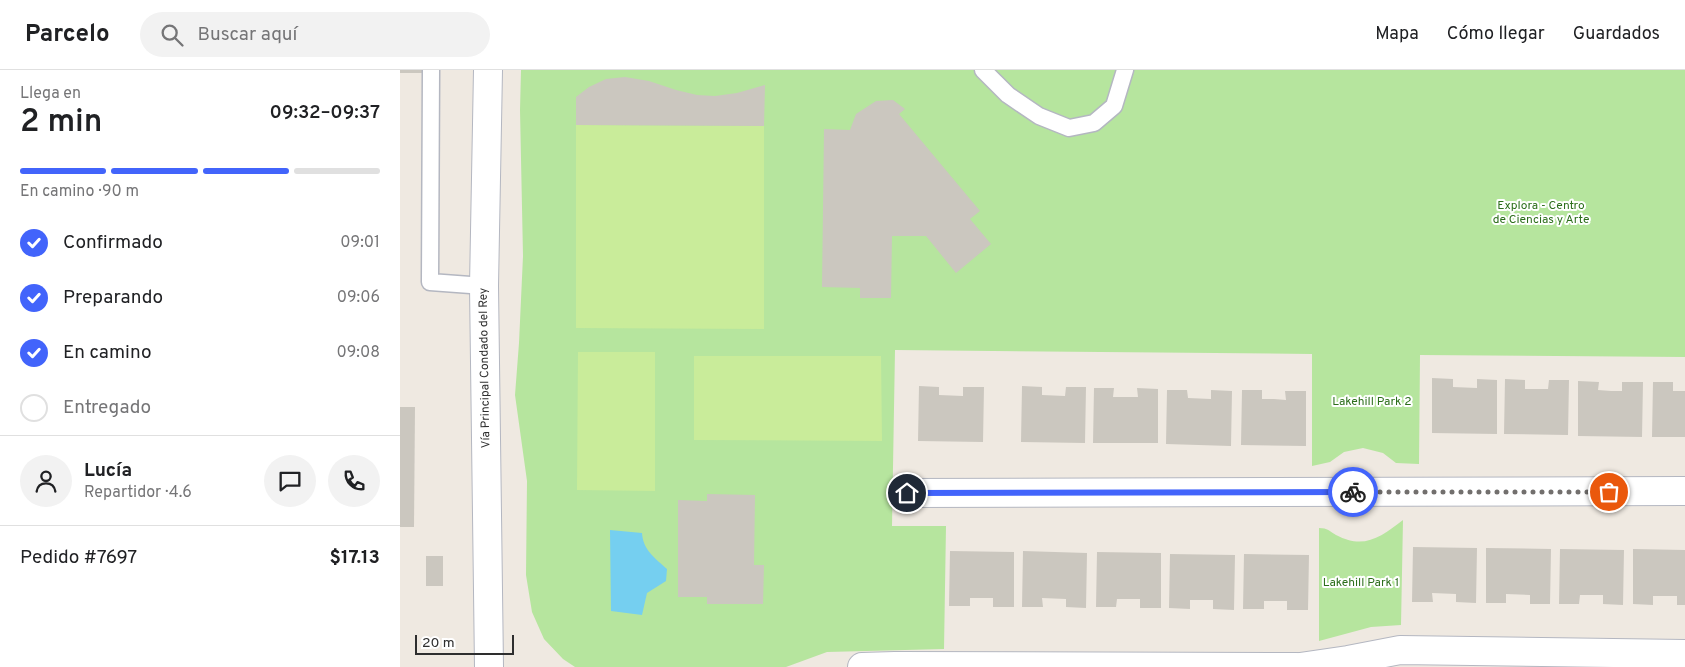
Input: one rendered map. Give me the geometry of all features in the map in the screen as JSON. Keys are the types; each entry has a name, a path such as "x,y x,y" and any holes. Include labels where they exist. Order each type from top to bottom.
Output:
{"street":[{"name":"Vía Principal Condado del Rey","path":"488,70 484,286 494,665"},
{"path":"907,493 1685,492"},
{"path":"1300,667 1348,664 1400,650 1685,654"},
{"path":"871,667 1296,667"}],"lane":[{"path":"431,70 430,282 484,286"},
{"path":"984,70 1008,95 1039,116 1069,128 1094,123 1114,106 1125,70"}],"green space":[{"name":"Explora - Centro de Ciencias y Arte","path":"521,70 1685,70 1685,357 1420,355 1419,464 1396,463 1383,453 1363,448 1344,452 1330,462 1312,466 1312,354 895,350 892,526 946,526 944,649 827,652 786,667 575,667 563,659 544,639 532,612 526,575 527,481 515,395 523,256"},
{"path":"576,125 764,126 764,329 576,328"},
{"path":"578,352 655,352 655,491 577,490"},
{"path":"694,356 881,356 882,441 694,440"},
{"name":"Lakehill Park 1","path":"1403,520 1401,625 1371,627 1319,641 1319,528 1326,529 1346,539 1364,541 1380,536"}],"water":[{"path":"610,530 642,533 647,549 667,569 666,581 647,593 642,615 611,611"}],"building":[{"path":"400,70 422,70 422,73 400,73"},
{"path":"625,77 649,81 697,95 715,96 737,93 765,85 764,126 576,125 576,97 589,87 606,79"},
{"path":"893,100 905,109 899,114 980,211 970,219 991,244 956,273 926,236 892,236 891,298 860,298 860,288 822,287 824,129 850,130 856,114 876,101"},
{"path":"1432,378 1453,379 1453,387 1477,388 1477,379 1497,380 1497,434 1432,433"},
{"path":"1505,379 1525,380 1525,389 1548,389 1549,380 1569,380 1568,435 1504,434"},
{"path":"1578,381 1599,382 1598,390 1611,391 1622,391 1622,382 1643,382 1642,437 1578,436"},
{"path":"1653,382 1673,382 1673,391 1685,391 1685,437 1652,437"},
{"path":"919,386 939,387 939,395 963,396 963,387 984,387 983,442 918,441"},
{"path":"1022,386 1042,387 1042,395 1065,396 1066,387 1086,387 1085,443 1021,442"},
{"path":"1094,388 1114,388 1113,397 1138,397 1137,388 1158,389 1158,443 1093,443"},
{"path":"1167,390 1187,390 1188,398 1211,399 1211,390 1232,391 1231,446 1166,444"},
{"path":"1242,390 1262,390 1262,399 1286,400 1285,391 1306,391 1306,446 1241,445"},
{"path":"400,407 415,407 414,527 400,527"},
{"path":"707,494 755,495 754,565 764,565 763,604 707,604 707,597 678,597 678,500 707,501"},
{"path":"1413,547 1477,548 1476,603 1456,602 1456,594 1432,593 1433,602 1412,602"},
{"path":"1486,548 1551,549 1550,604 1530,604 1530,595 1506,594 1506,603 1486,603"},
{"path":"1560,549 1624,550 1623,605 1603,604 1603,595 1580,595 1579,604 1559,604"},
{"path":"1633,549 1685,550 1685,605 1677,605 1677,596 1653,596 1653,605 1633,604"},
{"path":"950,551 1014,552 1014,607 993,607 993,598 970,598 970,606 949,606"},
{"path":"1023,551 1087,553 1086,608 1066,607 1066,599 1042,598 1043,607 1022,607"},
{"path":"1097,552 1161,553 1161,608 1140,608 1140,599 1117,599 1116,607 1096,607"},
{"path":"1170,554 1235,555 1234,610 1213,609 1213,600 1190,600 1190,609 1169,608"},
{"path":"1244,554 1309,555 1308,610 1287,610 1287,601 1264,601 1264,609 1243,609"},
{"path":"426,556 443,556 443,586 426,586"}],"way so far":[{"path":"1353,492 1609,492"}],"route":[{"path":"907,493 1353,492"}],"park label":[{"name":"Lakehill Park 2","path":"1372,402"}]}
